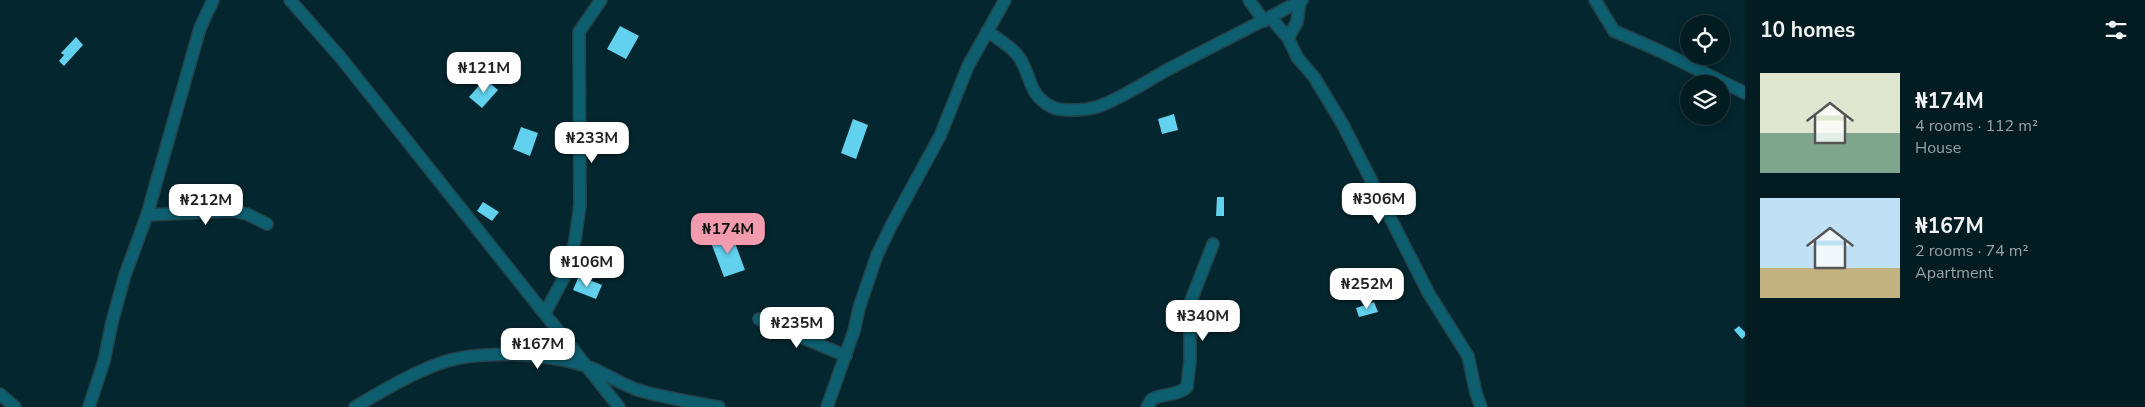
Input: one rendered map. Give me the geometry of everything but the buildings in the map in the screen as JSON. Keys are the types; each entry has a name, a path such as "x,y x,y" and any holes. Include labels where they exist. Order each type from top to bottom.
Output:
{"street":[{"path":"89,407 104,361 112,322 125,276 147,215 200,28 213,0"},
{"path":"290,0 341,58 619,407"},
{"path":"545,313 568,270 575,240 580,205 579,32 601,0"},
{"path":"827,407 846,356 877,255 940,136 968,66 1005,0"},
{"path":"1249,0 1288,38 1297,57 1314,77 1353,142 1430,294 1468,356 1481,407"},
{"path":"1595,0 1614,31 1660,51 1745,93"},
{"path":"987,31 1008,45 1020,58 1030,85 1038,97 1053,108 1094,108 1121,98 1166,71 1301,1"},
{"path":"1288,38 1297,22 1301,1"},
{"path":"147,215 233,211 247,214 267,224"},
{"path":"1147,407 1152,399 1162,394 1182,391 1187,387 1190,361 1190,303 1213,244"},
{"path":"759,319 846,356"},
{"path":"355,407 387,388 447,361 470,357 515,355 550,358 586,366 637,389 719,407"},
{"path":"0,394 15,407"}]}
